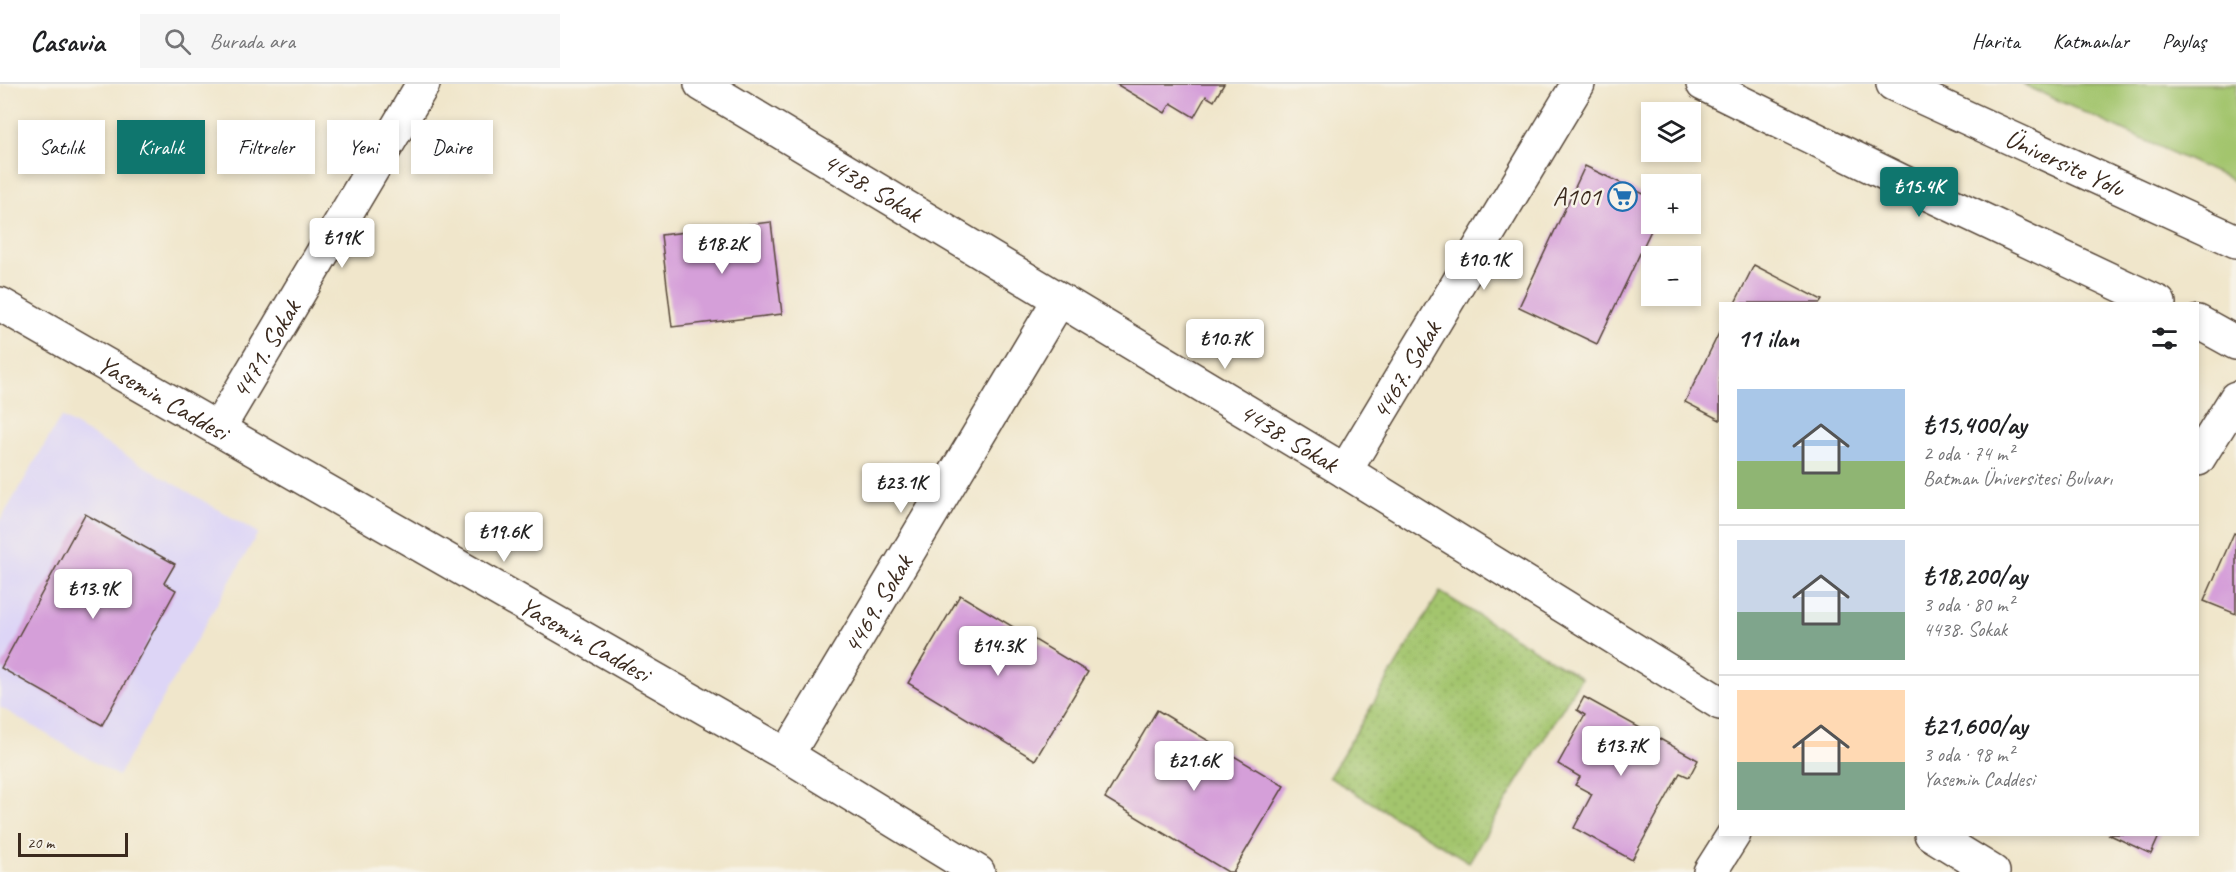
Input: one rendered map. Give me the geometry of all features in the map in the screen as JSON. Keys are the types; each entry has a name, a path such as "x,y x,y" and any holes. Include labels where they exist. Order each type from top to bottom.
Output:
{"street":[{"name":"4471. Sokak","path":"218,429 423,84"},
{"name":"4438. Sokak","path":"700,84 1345,471 1719,702"},
{"name":"4467. Sokak","path":"1345,471 1578,84"},
{"path":"1703,84 2157,302"},
{"name":"Üniversite Yolu","path":"1893,84 2236,242"},
{"name":"4469. Sokak","path":"788,755 1059,300"},
{"name":"Yasemin Caddesi","path":"0,304 788,755 978,872"},
{"path":"2199,323 2236,342"},
{"path":"2199,457 2236,398"},
{"path":"1710,872 1733,836"},
{"path":"1944,837 1993,872"}],"shaded area":[{"path":"61,417 258,533 118,776 0,707 0,521"}],"green space":[{"path":"2022,84 2236,84 2236,182"},
{"path":"1440,592 1581,678 1469,862 1329,777"}],"building":[{"path":"1116,84 1224,84 1214,101 1206,96 1194,117 1171,103 1165,113"},
{"path":"1585,166 1641,193 1641,234 1649,234 1644,246 1641,246 1641,251 1597,344 1519,307"},
{"path":"771,222 782,314 672,327 661,235"},
{"path":"1754,265 1822,300 1821,302 1736,302"},
{"path":"1719,333 1719,419 1685,402"},
{"path":"85,514 175,564 164,583 176,590 102,725 1,668"},
{"path":"2234,533 2236,534 2236,614 2204,601"},
{"path":"960,595 1088,672 1035,760 908,683"},
{"path":"1584,697 1698,760 1689,777 1680,773 1632,860 1574,828 1592,794 1575,785 1580,777 1558,764 1585,715 1577,710"},
{"path":"1157,710 1284,786 1233,872 1228,872 1105,798"},
{"path":"2112,836 2159,836 2151,854"}],"place":[{"name":"A101","path":"1622,196"}]}
